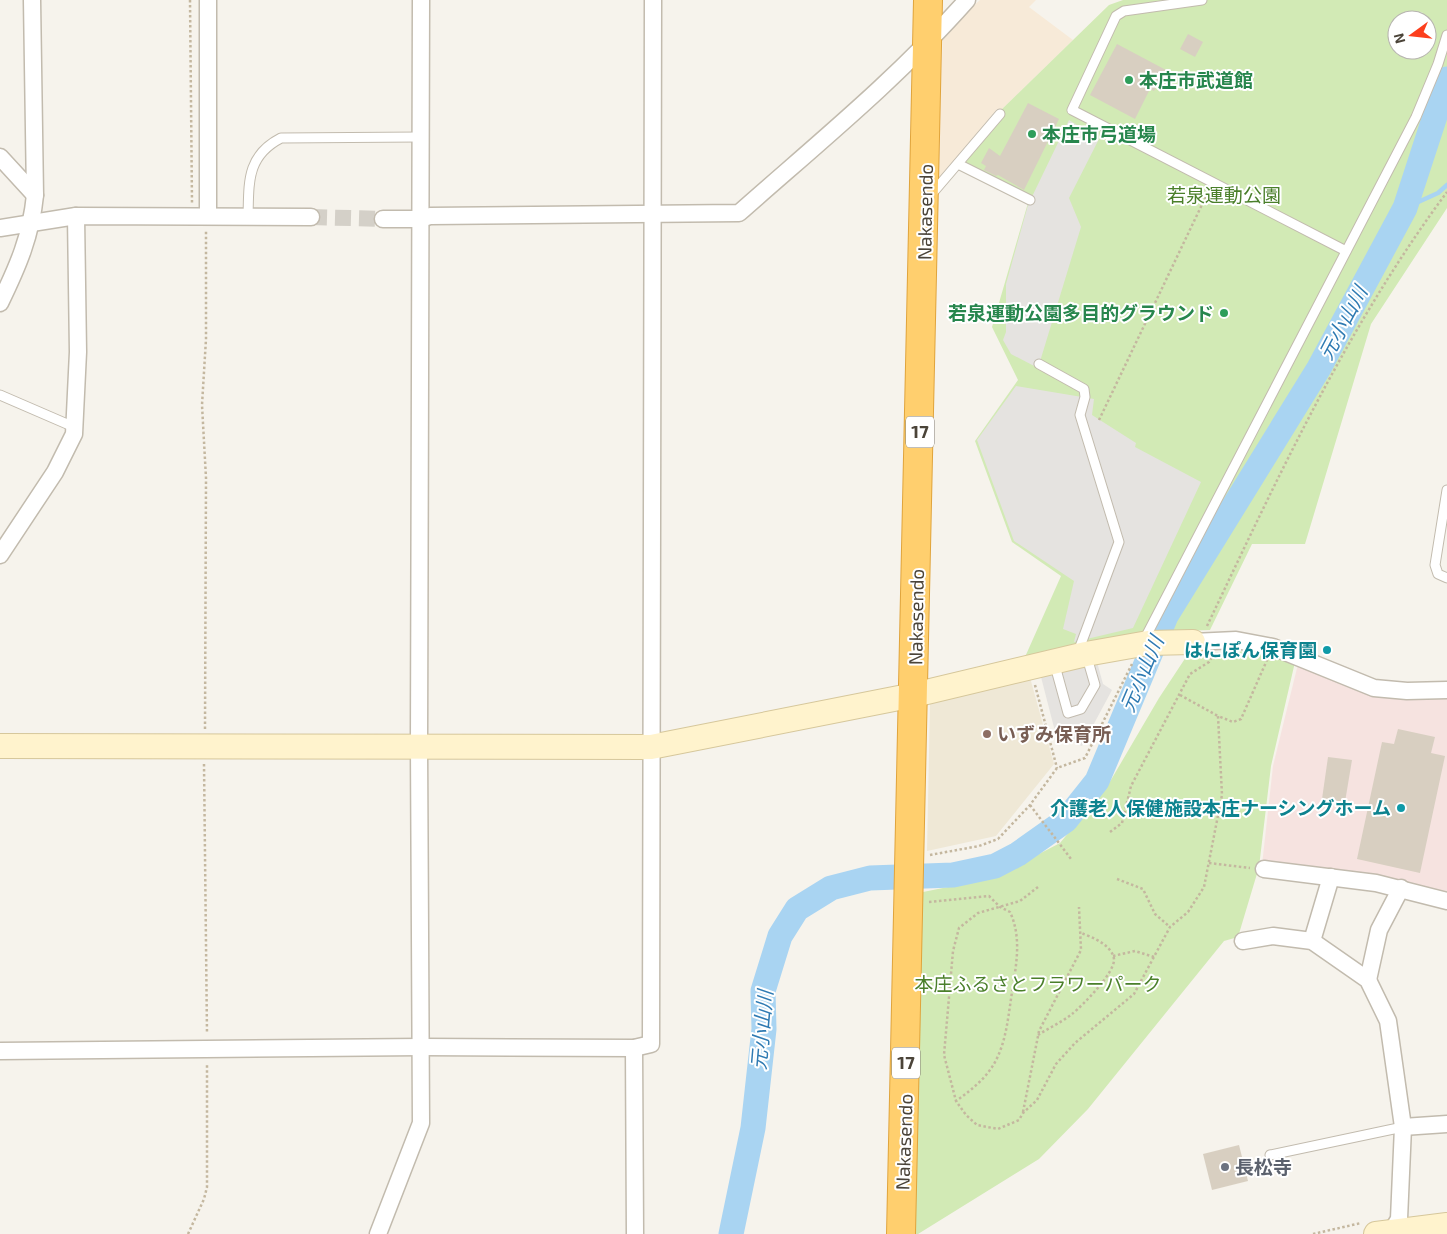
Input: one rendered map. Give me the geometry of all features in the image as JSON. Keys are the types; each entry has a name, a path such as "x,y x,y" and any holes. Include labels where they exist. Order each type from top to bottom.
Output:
{"highway":[{"name":"Nakasendo","path":"901,1234 911,861 928,0"}],"street":[{"path":"0,303 19,265 32,222 35,194 32,0"},
{"path":"208,0 208,216"},
{"path":"378,1234 421,1123 419,746 421,0"},
{"path":"0,1051 422,1047 634,1048 651,1044 653,0"},
{"path":"383,219 421,219 430,216 739,213 888,83 926,46 967,0"},
{"path":"0,157 35,194"},
{"path":"0,555 55,472 74,434 78,352 76,216"},
{"path":"0,228 76,216 192,218 208,216 248,218 311,217"},
{"path":"0,746 652,747 914,695 1030,667 1145,644 1236,640 1273,647 1374,688 1407,691 1447,690"},
{"path":"1264,869 1401,888 1447,901"},
{"path":"1312,941 1331,877"},
{"path":"1368,980 1379,930 1401,888"},
{"path":"1243,941 1274,936 1312,941 1368,980 1388,1021 1403,1127 1399,1219 1382,1230"},
{"path":"634,1048 635,1234"},
{"path":"1403,1127 1447,1124"},
{"path":"1382,1230 1447,1226"}],"lane":[{"path":"1202,0 1124,11 1116,16 1072,110 1346,251"},
{"path":"1145,644 1416,118 1438,64 1447,35"},
{"path":"925,202 1000,114"},
{"path":"248,218 252,165 269,144 281,138 420,138"},
{"path":"958,164 1030,200"},
{"path":"1039,364 1084,389 1085,398 1080,415 1118,542 1072,658 1068,713 1081,709 1095,685 1072,658"},
{"path":"0,395 74,427"},
{"path":"1447,490 1435,565 1438,574 1447,578"},
{"path":"1270,1155 1403,1127"}],"path":[{"path":"190,0 192,218"},
{"path":"1099,420 1213,182"},
{"path":"1197,642 1268,496 1326,384 1416,234 1447,192"},
{"path":"1110,832 1122,823 1131,786 1190,674 1209,662 1220,641"},
{"path":"911,861 979,846 998,839 1030,805 1057,768 1086,758 1145,644"},
{"path":"1180,695 1233,722 1241,719 1273,647"},
{"path":"1030,667 1057,768"},
{"path":"1022,1113 1037,1100 1056,1064 1075,1043 1134,994 1170,927 1188,912 1204,887 1222,795 1218,716"},
{"path":"1030,805 1070,858"},
{"path":"1209,863 1264,869"},
{"path":"1117,879 1143,889 1155,914 1170,927"},
{"path":"1038,887 1020,900 1000,908 978,913 960,928 953,952 944,1055 956,1101 977,1125 998,1129 1019,1120 1038,1035 1081,950 1079,907"},
{"path":"910,898 989,896 1000,908 1010,912 1014,922 1017,943 1017,969 1007,1029 998,1057 978,1086 956,1101"},
{"path":"1038,1035 1072,1014 1103,983 1114,962 1113,956 1095,939 1080,932"},
{"path":"1113,956 1135,951 1154,957"},
{"path":"1313,1234 1382,1230"}],"shaded area":[{"path":"980,0 1036,0 1029,7 1073,40 1000,111 997,109 937,182 943,33"},
{"path":"1069,120 1099,139 1069,198 1081,227 1038,368 1011,354 1003,340 1006,332 1006,284 1028,205"},
{"path":"1016,386 1094,399 1092,415 1136,443 1135,447 1201,482 1133,628 1074,642 1076,634 1063,629 1074,581 1014,541 977,440"},
{"path":"1097,662 1103,684 1112,690 1082,746 1070,741 1058,743 1041,677"},
{"path":"1298,664 1447,697 1447,896 1262,865 1273,766"},
{"name":"いずみ保育所","path":"1029,674 1054,764 996,836 927,851 930,704 936,698"}],"green space":[{"name":"若泉運動公園","path":"1123,0 1447,0 1447,208 1371,324 1305,544 1252,544 1210,630 1151,632 1025,657 1061,576 1012,542 975,441 1018,380 992,327 1030,196 962,163 1000,111 1109,5"},
{"name":"本庄ふるさとフラワーパーク","path":"1253,651 1295,662 1271,766 1259,867 1238,937 1224,941 1088,1109 1039,1159 918,1234 911,1234 923,892 958,885 1014,867 1060,843 1108,785 1159,698 1188,654"}],"building":[{"path":"1188,34 1203,42 1195,57 1180,49"},
{"name":"本庄市武道館","path":"1117,44 1166,70 1154,91 1150,89 1135,119 1090,95"},
{"name":"本庄市弓道場","path":"1028,103 1059,119 1024,190 998,175 996,176 984,170 986,166 981,163 989,148 1000,156"},
{"name":"介護老人保健施設本庄ナーシングホーム","path":"1398,729 1435,737 1431,753 1445,756 1420,873 1357,859 1382,742 1394,744"},
{"path":"1328,757 1352,760 1345,802 1322,799"},
{"name":"長松寺","path":"1239,1145 1248,1181 1212,1190 1203,1154"}],"waterway":[{"name":"元小山川","path":"731,1234 753,1128 764,1029 763,991 780,936 797,909 831,888 870,878 953,875 995,866 1018,854 1066,820 1097,781 1166,616 1319,368 1405,208 1447,79"},
{"path":"1405,208 1438,193 1447,185"}],"tunnel":[{"path":"311,217 383,219"}],"place":[{"name":"本庄市武道館","path":"1129,80"},
{"name":"本庄市弓道場","path":"1032,134"},
{"name":"若泉運動公園多目的グラウンド","path":"1224,313"},
{"name":"はにぽん保育園","path":"1327,650"},
{"name":"いずみ保育所","path":"987,734"},
{"name":"介護老人保健施設本庄ナーシングホーム","path":"1401,808"},
{"name":"長松寺","path":"1225,1167"}]}
